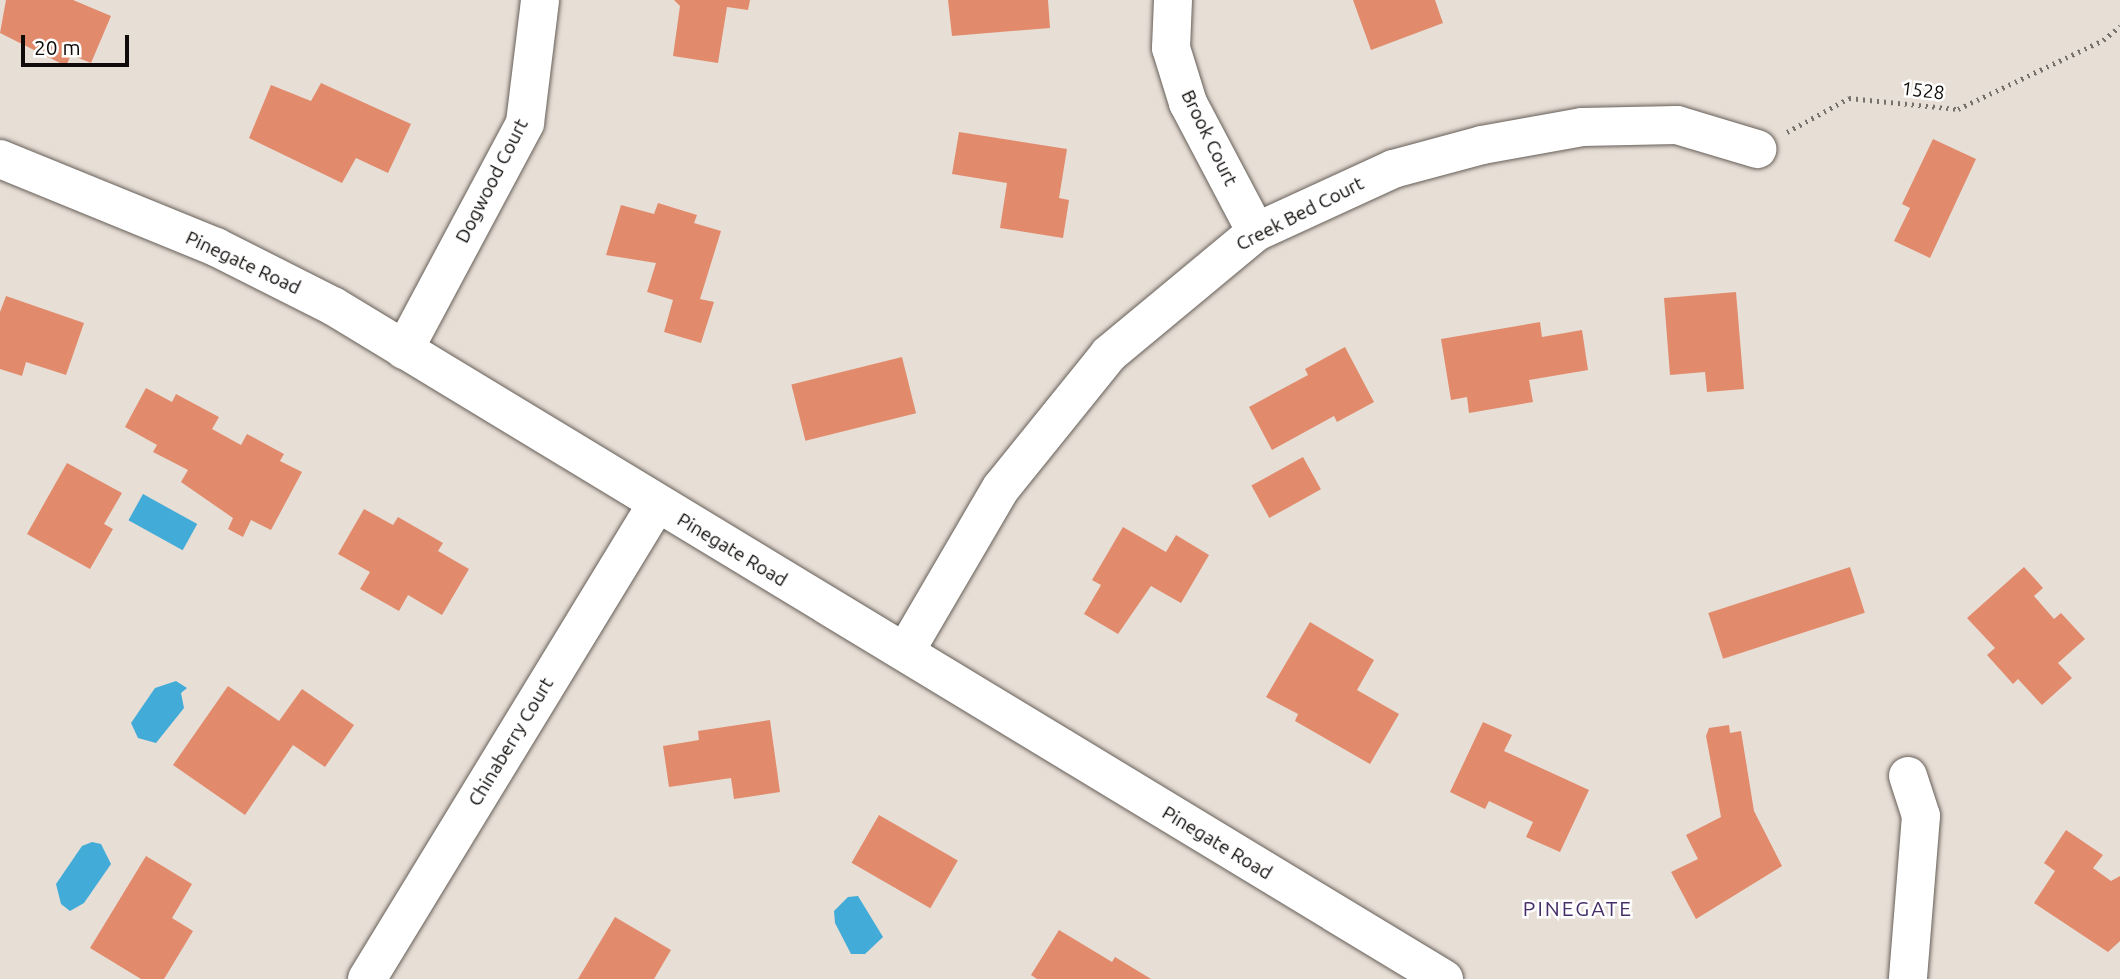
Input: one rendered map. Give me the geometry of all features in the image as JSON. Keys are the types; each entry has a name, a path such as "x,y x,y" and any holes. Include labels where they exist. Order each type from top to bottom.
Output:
{"street":[{"name":"Dogwood Court","path":"404,350 525,123 540,0"},
{"name":"Brook Court","path":"1173,0 1171,48 1188,103 1256,232"},
{"name":"Creek Bed Court","path":"905,652 1001,488 1109,354 1256,232 1392,169 1482,145 1582,127 1677,125 1757,149"},
{"name":"Pinegate Road","path":"0,159 216,247 333,306 656,505 905,652 1444,979"},
{"name":"Chinaberry Court","path":"367,979 656,505"},
{"path":"1908,776 1921,816 1908,979"}],"path":[{"name":"1528","path":"1757,149 1849,98 1958,109 2104,40 2120,26"}],"water":[{"path":"143,494 197,524 183,550 128,520"},
{"path":"176,681 187,688 181,693 184,708 156,743 138,738 131,723 155,688"},
{"path":"92,842 101,844 111,864 84,903 70,911 61,904 56,884 82,846"},
{"path":"858,896 883,937 865,954 851,954 835,923 834,911 848,897"}],"building":[{"path":"6,0 73,0 111,16 91,63 71,55 66,66 0,33"},
{"path":"674,0 750,0 748,10 727,7 718,63 673,56 680,6"},
{"path":"948,0 1048,0 1050,28 952,36"},
{"path":"1353,0 1435,0 1443,23 1371,50"},
{"path":"321,83 411,124 388,173 356,158 342,183 249,138 271,85 311,101"},
{"path":"959,132 1067,149 1059,198 1069,200 1063,238 1000,228 1007,183 952,174"},
{"path":"1933,139 1976,159 1930,258 1894,241 1910,208 1902,204"},
{"path":"658,203 697,215 694,223 721,231 700,299 714,302 701,343 664,332 673,300 647,292 656,263 606,255 621,205 654,214"},
{"path":"1736,292 1744,389 1707,392 1705,372 1670,375 1664,298"},
{"path":"6,296 84,323 66,375 26,362 22,376 0,369 0,312"},
{"path":"1540,322 1542,337 1582,330 1588,370 1529,380 1533,402 1469,413 1467,397 1451,400 1441,339"},
{"path":"1345,347 1374,402 1337,422 1334,416 1272,450 1249,407 1308,375 1305,369"},
{"path":"902,357 916,413 805,441 791,385"},
{"path":"146,388 172,402 176,394 219,417 212,429 241,445 247,434 284,454 280,461 302,472 271,530 251,520 243,537 228,529 233,518 181,482 188,470 153,452 157,445 125,427"},
{"path":"1303,457 1321,489 1269,518 1251,486"},
{"path":"67,463 122,493 104,524 113,529 90,569 27,534"},
{"path":"364,509 393,525 398,517 443,543 438,551 469,569 442,615 408,595 399,611 360,589 370,572 338,554"},
{"path":"1123,527 1166,552 1176,535 1209,555 1181,603 1151,586 1118,634 1084,614 1101,585 1092,580"},
{"path":"1850,567 1865,613 1723,659 1708,613"},
{"path":"2024,567 2043,588 2034,596 2054,619 2061,613 2085,639 2058,663 2072,678 2042,705 2018,679 2013,684 1987,655 1995,648 1967,618"},
{"path":"1310,622 1374,660 1357,690 1399,714 1370,764 1295,721 1298,714 1266,697"},
{"path":"228,686 279,721 302,689 354,725 325,767 293,745 245,815 173,765"},
{"path":"770,720 780,792 734,799 731,778 669,787 663,746 699,740 698,731"},
{"path":"1483,722 1512,735 1504,751 1589,790 1560,852 1526,837 1533,822 1489,801 1485,809 1450,792"},
{"path":"1729,725 1730,733 1741,731 1754,811 1782,866 1696,919 1671,872 1698,859 1686,835 1721,817 1706,736 1709,728"},
{"path":"879,815 958,860 930,908 852,863"},
{"path":"2066,830 2103,855 2093,868 2111,881 2120,876 2120,941 2108,952 2034,903 2055,871 2044,863"},
{"path":"146,856 192,884 172,918 193,931 164,979 141,979 90,948"},
{"path":"615,917 671,950 654,979 578,979"},
{"path":"1059,930 1112,962 1115,957 1151,979 1037,979 1031,975"}],"district":[{"name":"PINEGATE","path":"1578,908"}]}
